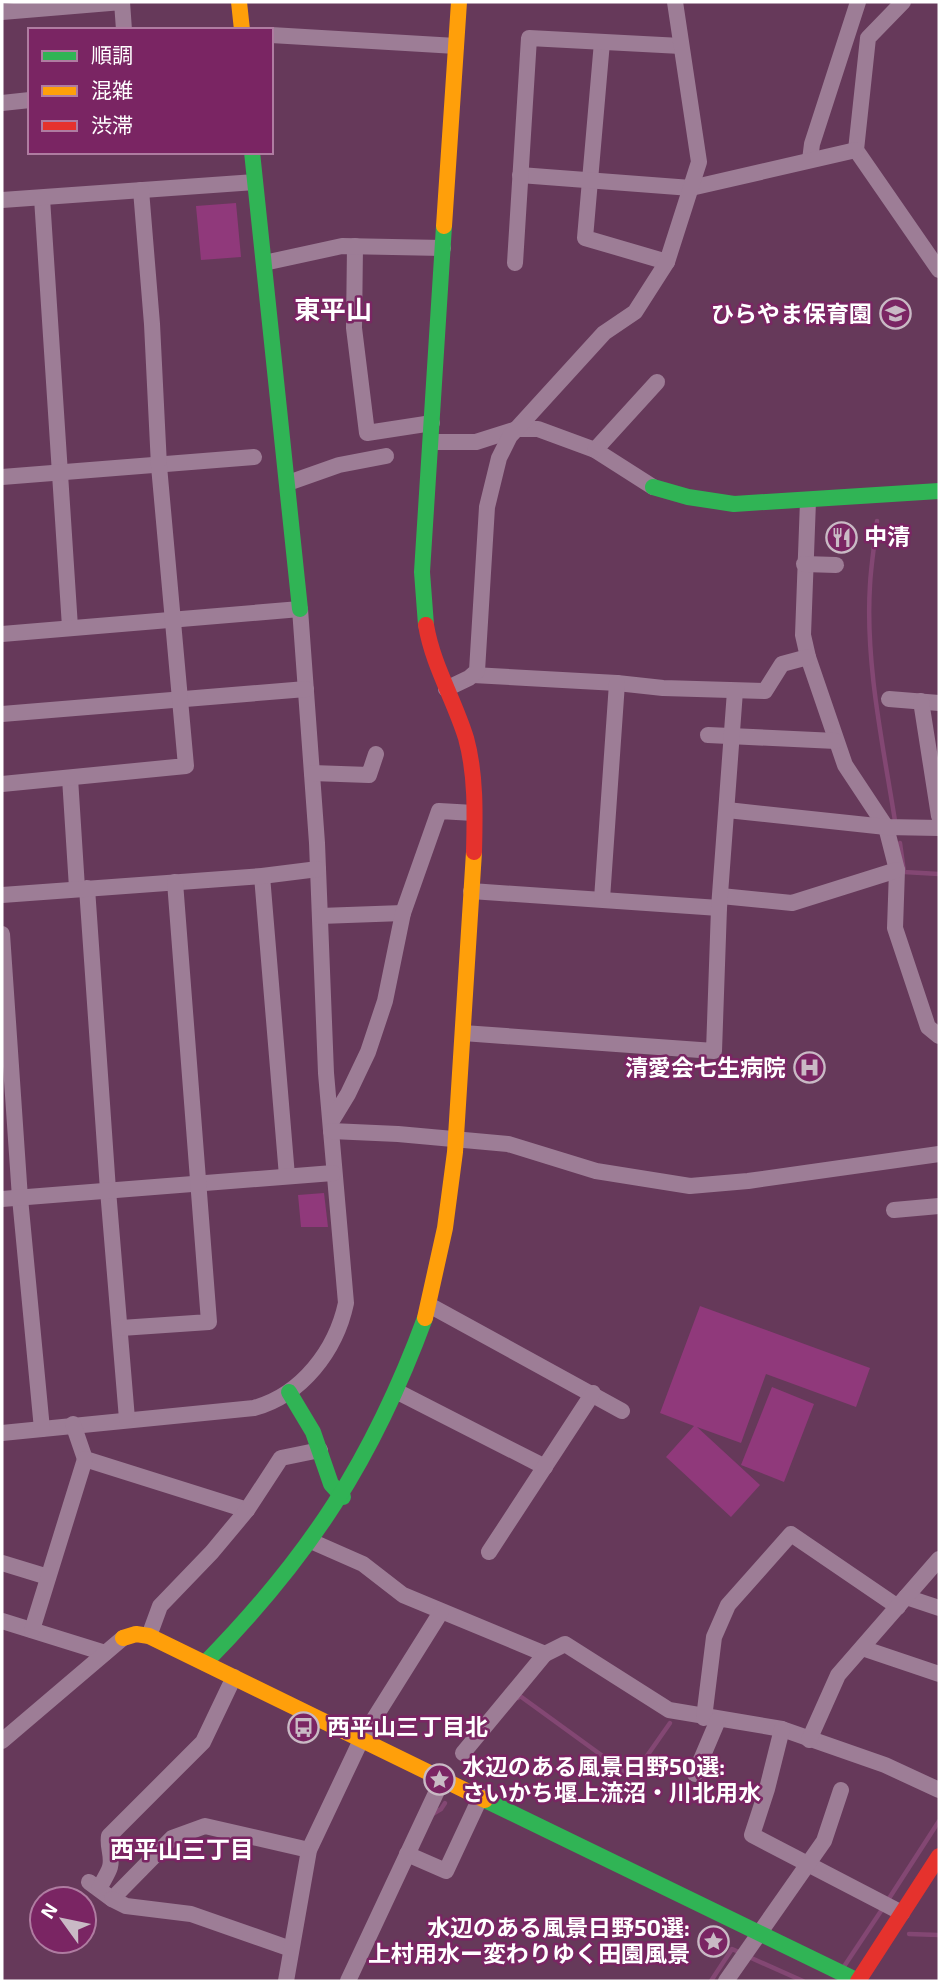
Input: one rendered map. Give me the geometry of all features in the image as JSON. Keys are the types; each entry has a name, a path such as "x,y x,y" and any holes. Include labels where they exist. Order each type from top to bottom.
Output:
{"street":[{"path":"2,12 122,2 124,28"},
{"path":"239,2 242,28"},
{"path":"205,1663 267,1600 313,1542 343,1497 377,1435 397,1391 429,1305 447,1217 463,1033 474,813 471,762 461,722 434,658 423,604 422,572 459,2"},
{"path":"446,689 477,671 487,507 499,457 517,429 604,333 635,312 667,262 699,162 675,2"},
{"path":"810,160 812,144 858,2"},
{"path":"903,2 868,38 856,150 939,270"},
{"path":"273,35 456,46"},
{"path":"515,264 529,38 681,46"},
{"path":"603,42 585,238 667,262"},
{"path":"2,103 28,100"},
{"path":"520,175 691,188 856,150"},
{"path":"2,1433 254,1408 269,1404 305,1378 326,1354 337,1333 346,1303 326,1073 318,869 300,609 252,154"},
{"path":"2,200 255,182"},
{"path":"2,784 186,765 159,466 152,324 141,190"},
{"path":"42,198 70,627"},
{"path":"264,263 342,246 443,248"},
{"path":"355,246 354,328 367,433 432,423"},
{"path":"595,450 657,382"},
{"path":"431,443 476,442 517,429 538,429 595,450 653,487 688,497 734,504 939,491"},
{"path":"288,483 339,465 386,456"},
{"path":"2,478 254,457"},
{"path":"808,501 803,635 808,657 845,765 886,827 897,870 895,928 928,1027 939,1036"},
{"path":"804,564 836,565"},
{"path":"2,634 300,609"},
{"path":"473,675 663,688 765,691 782,664 808,657"},
{"path":"602,899 617,683"},
{"path":"2,714 306,689"},
{"path":"463,1033 713,1051 720,902 735,691"},
{"path":"889,699 939,703"},
{"path":"921,701 939,816"},
{"path":"708,735 836,741"},
{"path":"312,773 369,775 376,754"},
{"path":"70,778 83,888 127,1419"},
{"path":"727,810 886,827 939,828"},
{"path":"331,1126 368,1052 385,1001 403,913 439,811 474,813"},
{"path":"2,895 262,876 318,869"},
{"path":"471,891 602,899 792,903 897,870"},
{"path":"262,876 287,1176"},
{"path":"121,1328 209,1322 175,883"},
{"path":"320,916 403,913"},
{"path":"2,934 20,1198 42,1429"},
{"path":"331,1126 508,1144 596,1171 690,1186 747,1181 939,1154"},
{"path":"2,1199 333,1173"},
{"path":"894,1210 939,1206"},
{"path":"429,1305 622,1411"},
{"path":"397,1391 545,1467"},
{"path":"289,1392 306,1418 331,1484 343,1497"},
{"path":"489,1552 593,1393"},
{"path":"32,1630 85,1459 73,1424"},
{"path":"149,1636 160,1606 212,1552 247,1510 281,1458 320,1450"},
{"path":"85,1459 247,1510"},
{"path":"695,1774 711,1719 714,1637 728,1605 791,1534 902,1602 939,1608"},
{"path":"313,1542 363,1564 402,1595 545,1654"},
{"path":"809,1740 838,1675 939,1559"},
{"path":"2,1563 48,1577"},
{"path":"286,1981 309,1850 362,1738 442,1612"},
{"path":"2,1621 105,1653"},
{"path":"2,1741 124,1637 136,1634 149,1636 849,1976 939,1856"},
{"path":"463,1753 545,1654 565,1644 668,1710 782,1729 885,1765 939,1790"},
{"path":"862,1648 939,1674"},
{"path":"234,1677 203,1742 109,1836 107,1846 110,1867 94,1885 112,1899 127,1906 191,1914 291,1950"},
{"path":"2,1722 18,1727"},
{"path":"782,1729 752,1835 897,1911"},
{"path":"348,1981 443,1778"},
{"path":"726,1981 824,1842 841,1790"},
{"path":"407,1854 446,1871 481,1797"},
{"path":"112,1899 172,1838 205,1826 309,1850"}],"shaded area":[{"path":"236,203 241,257 201,260 196,206"},
{"path":"324,1193 328,1227 301,1227 298,1195"},
{"path":"700,1306 870,1368 856,1407 766,1374 741,1443 697,1427 760,1485 731,1517 666,1457 694,1426 660,1413"},
{"path":"772,1387 814,1404 784,1482 741,1465"}],"waterway":[{"path":"877,521 870,585 870,644 876,703 895,821"},
{"path":"900,843 904,872 939,874"},
{"path":"518,1698 520,1696 626,1773 635,1773 670,1723"},
{"path":"431,1815 445,1803"},
{"path":"888,1900 939,1821"},
{"path":"843,1968 883,1908"},
{"path":"909,1934 939,1935"},
{"path":"711,1981 732,1949 741,1953"},
{"path":"749,1957 803,1981"}],"traffic: fast":[{"path":"252,154 300,609"},
{"path":"426,625 422,572 444,226"},
{"path":"653,487 688,497 734,504 939,491"},
{"path":"205,1663 276,1584 335,1503 383,1416 425,1318"},
{"path":"289,1392 313,1432 331,1484 343,1497"},
{"path":"485,1800 858,1981"}],"traffic: slow":[{"path":"239,2 242,28"},
{"path":"444,226 459,2"},
{"path":"425,1318 445,1228 455,1152 474,852"},
{"path":"123,1638 136,1634 149,1636 485,1800"}],"traffic: jam":[{"path":"426,625 429,640 466,738 472,766 474,852"},
{"path":"858,1981 939,1856"}],"place":[{"name":"ひらやま保育園","path":"895,314"},
{"name":"中清","path":"841,537"},
{"name":"清愛会七生病院","path":"809,1068"},
{"name":"西平山三丁目北","path":"304,1727"},
{"name":"水辺のある風景日野50選: さいかち堰上流沼・川北用水","path":"439,1780"},
{"name":"水辺のある風景日野50選: 上村用水ー変わりゆく田園風景","path":"713,1941"}],"district":[{"name":"東平山","path":"333,310"},
{"name":"西平山三丁目","path":"182,1850"}]}
